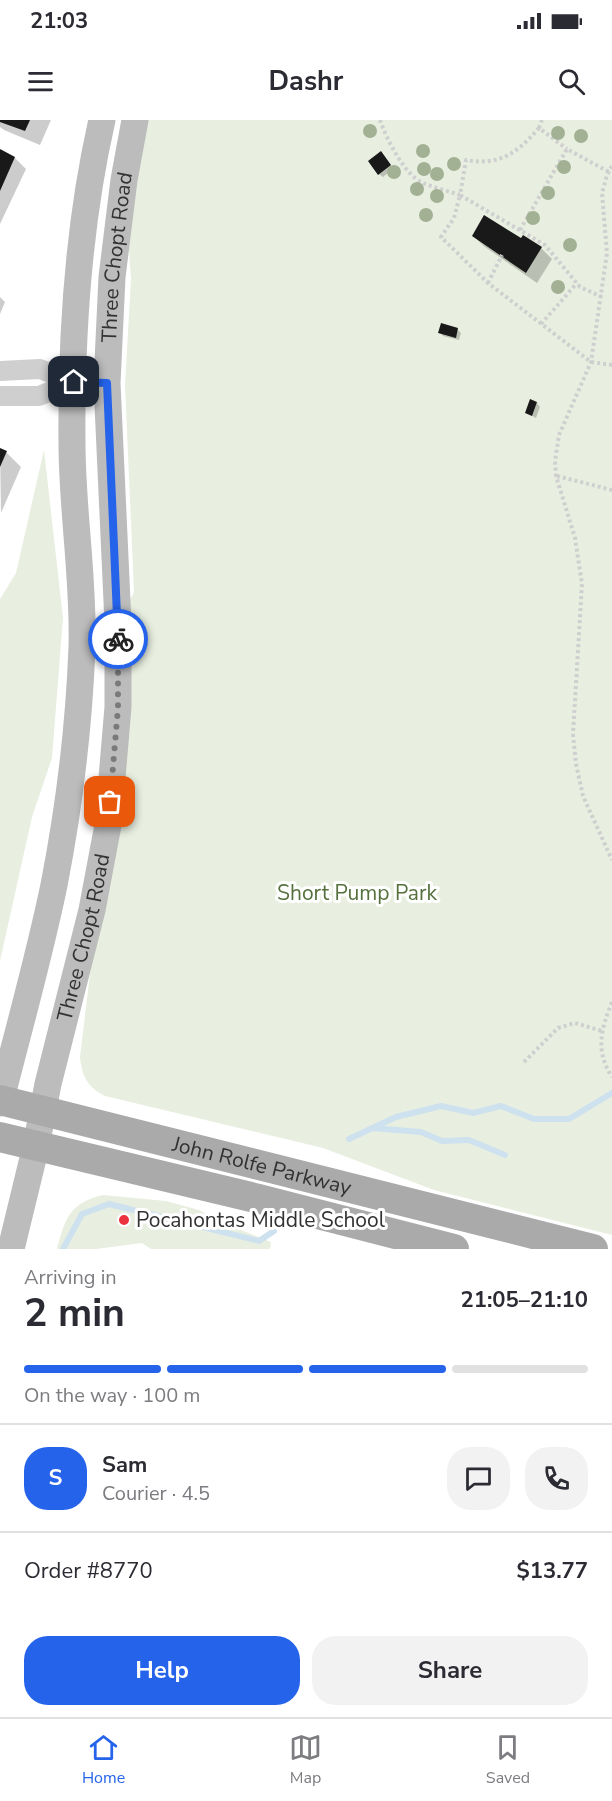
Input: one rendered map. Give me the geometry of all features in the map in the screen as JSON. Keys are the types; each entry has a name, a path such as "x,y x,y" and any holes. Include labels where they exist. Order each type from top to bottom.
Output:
{"main road":[{"name":"Three Chopt Road","path":"0,1101 54,885 76,732 82,649 82,607 72,444 74,332 83,235 94,154 102,120"},
{"name":"Three Chopt Road","path":"12,1249 42,1112 92,910 108,825 118,708 118,623 107,383 112,277 124,180 135,120"},
{"name":"John Rolfe Parkway","path":"0,1101 593,1249"},
{"name":"John Rolfe Parkway","path":"0,1137 259,1198 454,1249"}],"street":[{"path":"0,371 40,369 74,382 107,383"},
{"path":"0,396 39,396 74,382"}],"path":[{"path":"380,120 386,135 411,174 421,183 460,195 545,245 580,287 602,297"},
{"path":"542,120 539,128 524,146 510,155 480,163 466,160 454,218 441,237 488,283 591,362 612,365"},
{"path":"539,128 567,148 609,172"},
{"path":"520,230 567,148"},
{"path":"612,166 602,193 607,253 591,362 560,435 555,461 556,476 575,538 582,584 573,734 576,764 583,796 612,860"},
{"path":"488,283 502,255"},
{"path":"542,324 577,283"},
{"path":"556,476 612,490"},
{"path":"612,1002 602,1031 604,1065 612,1077"},
{"path":"524,1062 558,1028 575,1023 602,1031"}],"green space":[{"name":"Short Pump Park","path":"135,120 612,120 612,1235 434,1190 323,1148 105,1096 90,1085 84,1075 80,1057 108,825 118,623 134,592 125,385 131,279 124,180"},
{"path":"44,450 63,618 52,758 32,817 0,961 0,599 16,573"},
{"name":"Pocahontas Middle School","path":"103,1195 166,1201 199,1210 271,1242 270,1249 151,1249 142,1243 96,1249 57,1249 66,1220 76,1207"}],"building":[{"path":"0,120 30,120 25,131 0,122"},
{"path":"0,149 15,157 0,191"},
{"path":"381,151 391,165 378,175 368,161"},
{"path":"484,215 521,238 523,235 542,247 526,273 472,236"},
{"path":"441,323 458,328 456,338 438,333"},
{"path":"530,399 537,402 532,416 525,413"},
{"path":"0,448 7,451 0,467"}],"waterway":[{"path":"349,1139 396,1117 441,1106 473,1113 501,1106 534,1119 569,1119 612,1093"},
{"path":"372,1128 421,1132 442,1141 469,1140 505,1155"},
{"path":"63,1249 82,1214 109,1204 259,1241 274,1231"}],"way so far":[{"path":"110,802 118,708 118,639"}],"place":[{"name":"Pocahontas Middle School","path":"124,1220"}],"route":[{"path":"74,382 107,383 118,639"}]}
